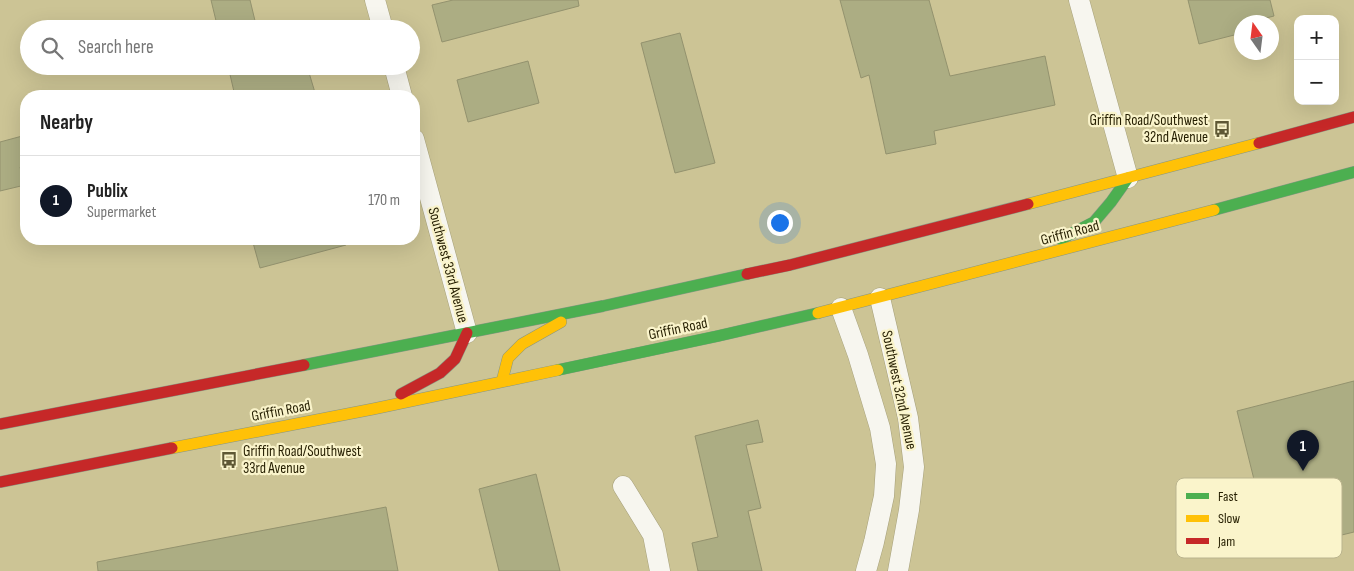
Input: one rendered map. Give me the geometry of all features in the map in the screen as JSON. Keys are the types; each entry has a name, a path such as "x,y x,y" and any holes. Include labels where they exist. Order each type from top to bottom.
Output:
{"main road":[{"path":"0,424 467,333 790,264 1128,178 1354,116"},
{"name":"Griffin Road","path":"0,482 373,409 718,336 840,308 1012,264 1354,172"},
{"path":"1012,264 1094,222 1128,178"},
{"path":"502,381 508,358 522,344 585,309"},
{"path":"373,409 440,372 455,359 467,333"}],"street":[{"path":"375,0 381,20"},
{"path":"1079,0 1128,178"},
{"path":"396,75 400,90"},
{"name":"Southwest 33rd Avenue","path":"420,161 467,333"},
{"name":"Southwest 32nd Avenue","path":"880,298 908,418 914,467 910,510 898,571"},
{"name":"Southwest 32nd Avenue","path":"840,308 858,354 880,428 886,464 884,496 866,571"},
{"path":"623,486 652,535 660,571"}],"building":[{"path":"211,0 250,0 255,20 216,20"},
{"path":"453,0 578,0 579,6 442,42 432,5"},
{"path":"840,0 929,0 950,76 1045,56 1055,105 934,131 936,144 886,154 869,75 861,78"},
{"path":"1188,0 1270,0 1274,15 1234,15 1234,35 1199,44"},
{"path":"680,33 715,163 675,173 641,43"},
{"path":"528,61 539,103 468,122 457,80"},
{"path":"230,75 310,75 314,90 234,90"},
{"path":"20,137 20,186 0,191 0,142"},
{"path":"254,245 346,245 260,268"},
{"path":"1354,381 1354,532 1342,535 1342,478 1254,478 1237,411"},
{"path":"758,420 763,442 746,445 761,508 748,511 762,571 698,571 692,543 718,537 695,436"},
{"path":"536,474 560,571 499,571 479,489"},
{"path":"386,507 398,571 98,571 97,562"}],"traffic: fast":[{"path":"1214,210 1354,172"},
{"path":"1061,239 1094,222 1128,178"},
{"path":"304,365 603,306 747,274"},
{"path":"558,370 818,313"}],"traffic: slow":[{"path":"1028,204 1259,143"},
{"path":"818,313 1214,210"},
{"path":"502,381 508,358 522,344 561,322"},
{"path":"172,448 373,409 558,370"}],"traffic: jam":[{"path":"1259,143 1354,117"},
{"path":"747,274 790,265 1028,204"},
{"path":"401,394 440,373 455,359 467,333"},
{"path":"0,424 304,365"},
{"path":"0,482 172,448"}],"place":[{"name":"Griffin Road/Southwest 32nd Avenue","path":"1222,129"},
{"name":"Griffin Road/Southwest 33rd Avenue","path":"229,460"},
{"name":"Publix","path":"1303,471"}]}
